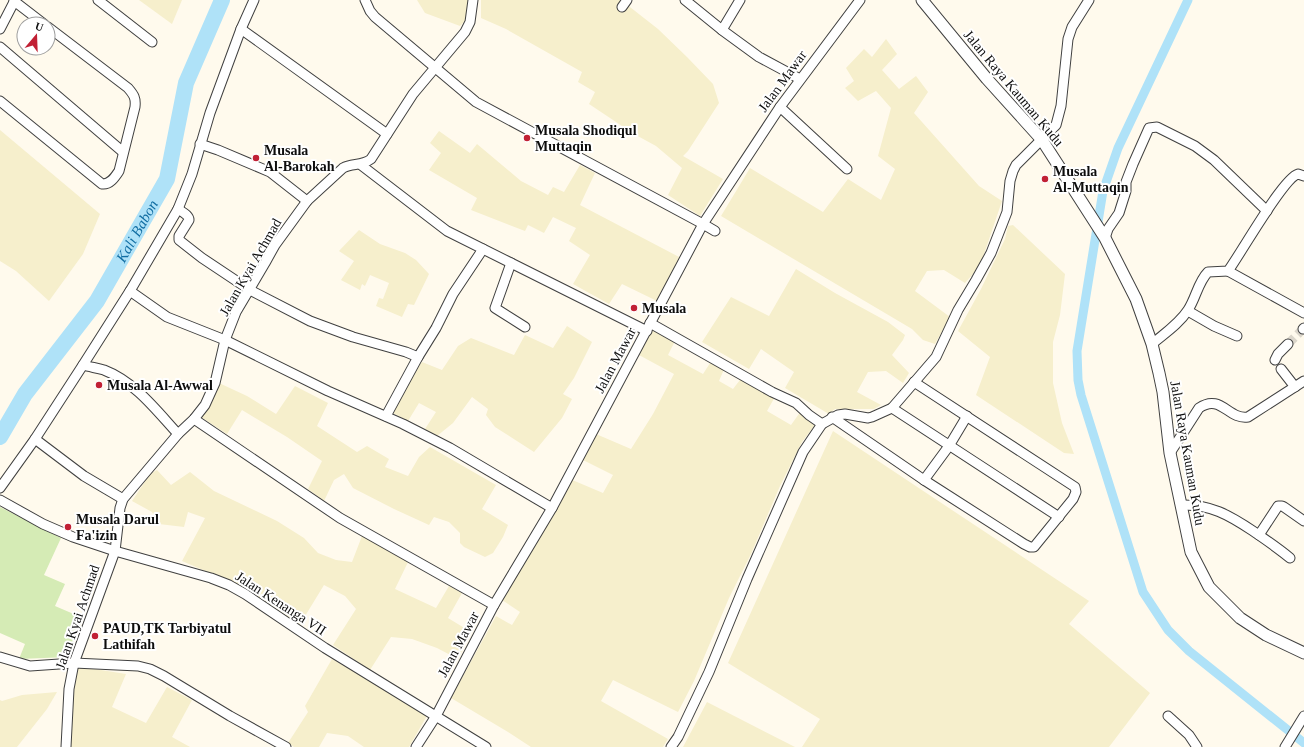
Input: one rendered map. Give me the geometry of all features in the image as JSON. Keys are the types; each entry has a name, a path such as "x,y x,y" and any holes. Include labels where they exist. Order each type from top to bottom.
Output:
{"street":[{"path":"98,0 152,42"},
{"path":"0,488 35,439 83,365 130,291 178,209 192,174 210,113 241,29 254,0"},
{"path":"365,0 370,11 375,16 476,102 715,231"},
{"name":"Jalan Kyai Achmad","path":"66,747 69,689 74,663 115,551 120,508 123,499 178,434 194,419 208,400 215,383 225,340 236,312 275,245 307,201 343,168 347,166 361,165 372,159 413,94 436,69 465,32 470,22 473,0"},
{"path":"685,0 759,57 800,80"},
{"path":"722,30 740,0"},
{"name":"Jalan Mawar","path":"416,747 436,716 494,604 552,508 703,224 780,107 860,0"},
{"name":"Jalan Raya Kauman Kudu","path":"922,0 987,79 1042,140 1105,238 1136,299 1152,344 1163,392 1170,453 1191,552 1209,587 1240,618 1266,635 1304,653"},
{"path":"671,747 678,737 709,672 747,579 803,452 822,424 838,415 845,414 868,418 892,408 936,357 958,310 991,253 1007,212 1010,181 1016,165 1056,125 1061,106 1068,39 1072,27 1089,0"},
{"path":"0,29 14,1 34,16"},
{"path":"241,29 387,134"},
{"path":"0,101 102,184 107,184 114,178 119,171 135,107 136,100 134,94 56,33"},
{"path":"0,47 123,152"},
{"path":"780,107 847,169"},
{"path":"1105,238 1108,229 1119,213 1126,191 1126,182 1149,128 1157,127 1166,131 1194,146 1214,160 1267,211"},
{"path":"200,144 266,170 307,201"},
{"path":"361,165 447,230 511,263 649,327 772,392 796,403 822,424"},
{"path":"1228,271 1239,258 1267,211 1294,175 1298,174 1304,176"},
{"path":"178,209 189,218 178,240 250,290 310,321 418,357"},
{"path":"386,416 418,357 436,328 453,294 483,249"},
{"path":"511,263 495,308 525,326"},
{"path":"1152,344 1179,322 1188,311 1202,277 1208,272 1228,271 1304,313"},
{"path":"130,291 167,316 225,340 328,391 386,416 450,448 552,508"},
{"path":"1188,311 1214,326 1236,336"},
{"path":"1275,360 1278,354 1288,344"},
{"path":"83,365 102,370 121,379 143,395 178,434"},
{"path":"1280,369 1295,387"},
{"path":"1170,453 1199,408 1206,403 1214,403 1238,416 1243,418 1248,417 1304,381"},
{"path":"832,417 924,480 1030,547 1034,547 1076,495 1075,487 967,416 922,389 914,382"},
{"path":"892,408 1059,517"},
{"path":"924,480 949,446 967,416"},
{"path":"194,419 340,518 494,604"},
{"path":"35,439 84,476 123,499"},
{"name":"Jalan Kenanga VII","path":"0,500 43,524 73,537 115,551 211,578 229,585 245,594 325,648 486,747"},
{"path":"1181,505 1198,505 1211,508 1233,518 1277,547 1290,558"},
{"path":"1259,535 1278,506 1284,507 1304,521"},
{"path":"0,657 30,666 74,663 138,666 164,676 277,744 286,747"},
{"path":"1168,716 1189,735 1197,747"},
{"path":"1287,744 1301,723"}],"shaded area":[{"path":"139,0 182,0 172,24"},
{"path":"417,0 468,0 467,19 460,26 425,13"},
{"path":"481,0 621,0 658,29 687,57 713,84 719,103 688,151 683,156 723,179 700,216 668,195 682,168 656,146 634,134 589,104 595,92 578,82 582,72 506,29 481,18"},
{"path":"886,39 897,54 882,70 899,89 916,76 928,92 914,113 979,186 1002,201 980,266 965,283 944,270 927,271 915,291 950,317 935,344 923,340 912,329 721,216 750,168 823,212 848,179 881,200 895,169 878,156 891,108 876,91 858,101 845,88 854,81 846,68 864,49 872,57"},
{"path":"0,130 100,214 83,254 49,301 16,271 0,261"},
{"path":"439,131 470,153 477,144 521,181 548,195 553,187 564,192 580,165 595,173 580,205 681,258 657,301 622,284 609,304 573,284 590,255 569,241 576,228 553,217 544,233 528,225 525,231 471,210 477,198 429,170 441,153 430,143"},
{"path":"1013,225 1065,274 1060,315 1053,342 1053,383 1062,423 1074,454 1064,453 976,395 990,357 958,331 981,289 1005,239 1008,226"},
{"path":"359,230 380,244 405,253 416,260 429,274 414,305 408,304 402,317 376,306 379,298 383,299 389,283 370,275 365,286 362,284 360,290 341,280 354,261 339,251"},
{"path":"796,269 835,293 888,322 905,335 892,355 909,373 903,383 886,371 868,372 857,392 881,405 874,409 835,409 829,414 785,388 794,372 761,349 749,369 702,342 731,297 769,316"},
{"path":"567,326 592,342 574,378 563,394 572,399 562,418 534,452 495,427 486,415 488,409 472,397 453,423 437,436 425,429 436,412 419,403 408,421 391,412 410,375 422,362 442,370 458,346 471,338 514,355 525,335 553,348"},
{"path":"654,326 676,339 668,355 703,374 712,360 725,367 719,381 733,389 743,376 776,395 767,411 791,425 801,411 817,422 802,442 780,486 751,554 729,598 694,681 678,712 613,680 601,701 668,739 663,747 531,747 451,698 496,616 512,625 520,612 502,600 570,479 603,493 613,475 581,459 596,434 631,449 653,414 674,374 639,355"},
{"path":"219,383 247,396 276,414 295,386 328,403 317,426 357,452 367,446 389,459 385,467 408,476 419,457 430,447 496,485 482,509 508,525 503,537 493,553 485,557 464,547 460,543 460,533 449,522 434,517 429,525 394,509 353,488 344,474 334,480 324,501 308,489 322,461 287,437 242,410 227,434 201,417"},
{"path":"833,431 1089,601 1069,624 1150,693 1109,747 802,747 820,719 728,663"},
{"path":"157,470 171,485 190,472 214,491 277,521 304,538 318,553 336,560 352,562 362,536 409,560 395,589 436,608 449,586 462,593 448,618 471,632 458,659 437,648 412,639 391,637 370,670 333,645 356,609 345,596 324,585 299,626 233,583 182,561 205,518 188,512 184,527 159,524 152,512 132,501 150,474"},
{"path":"332,659 428,714 409,747 364,747 348,736 327,733 319,747 294,747 288,743 308,712 305,706"},
{"path":"76,666 126,674 112,707 146,723 167,687 192,700 172,737 190,747 70,747 70,713 76,679"},
{"path":"57,692 47,709 17,747 0,747 0,700 2,701 22,695"},
{"path":"707,702 795,747 683,747"}],"green space":[{"path":"0,507 61,538 44,575 65,584 55,606 83,618 68,657 19,659 25,644 0,633"}],"waterway":[{"name":"Kali Babon","path":"0,437 25,394 97,301 167,179 186,83 222,0"},
{"path":"1188,0 1118,148 1103,191 1077,351 1078,380 1081,395 1143,592 1168,630 1189,651 1304,743"}],"tunnel":[{"path":"1288,344 1303,329"}],"place":[{"name":"Musala Shodiqul Muttaqin","path":"527,138"},
{"name":"Musala Al-Barokah","path":"256,158"},
{"name":"Musala Al-Muttaqin","path":"1045,179"},
{"name":"Musala","path":"634,308"},
{"name":"Musala Al-Awwal","path":"99,385"},
{"name":"Musala Darul Fa'izin","path":"68,527"},
{"name":"PAUD,TK Tarbiyatul Lathifah","path":"95,636"}]}
